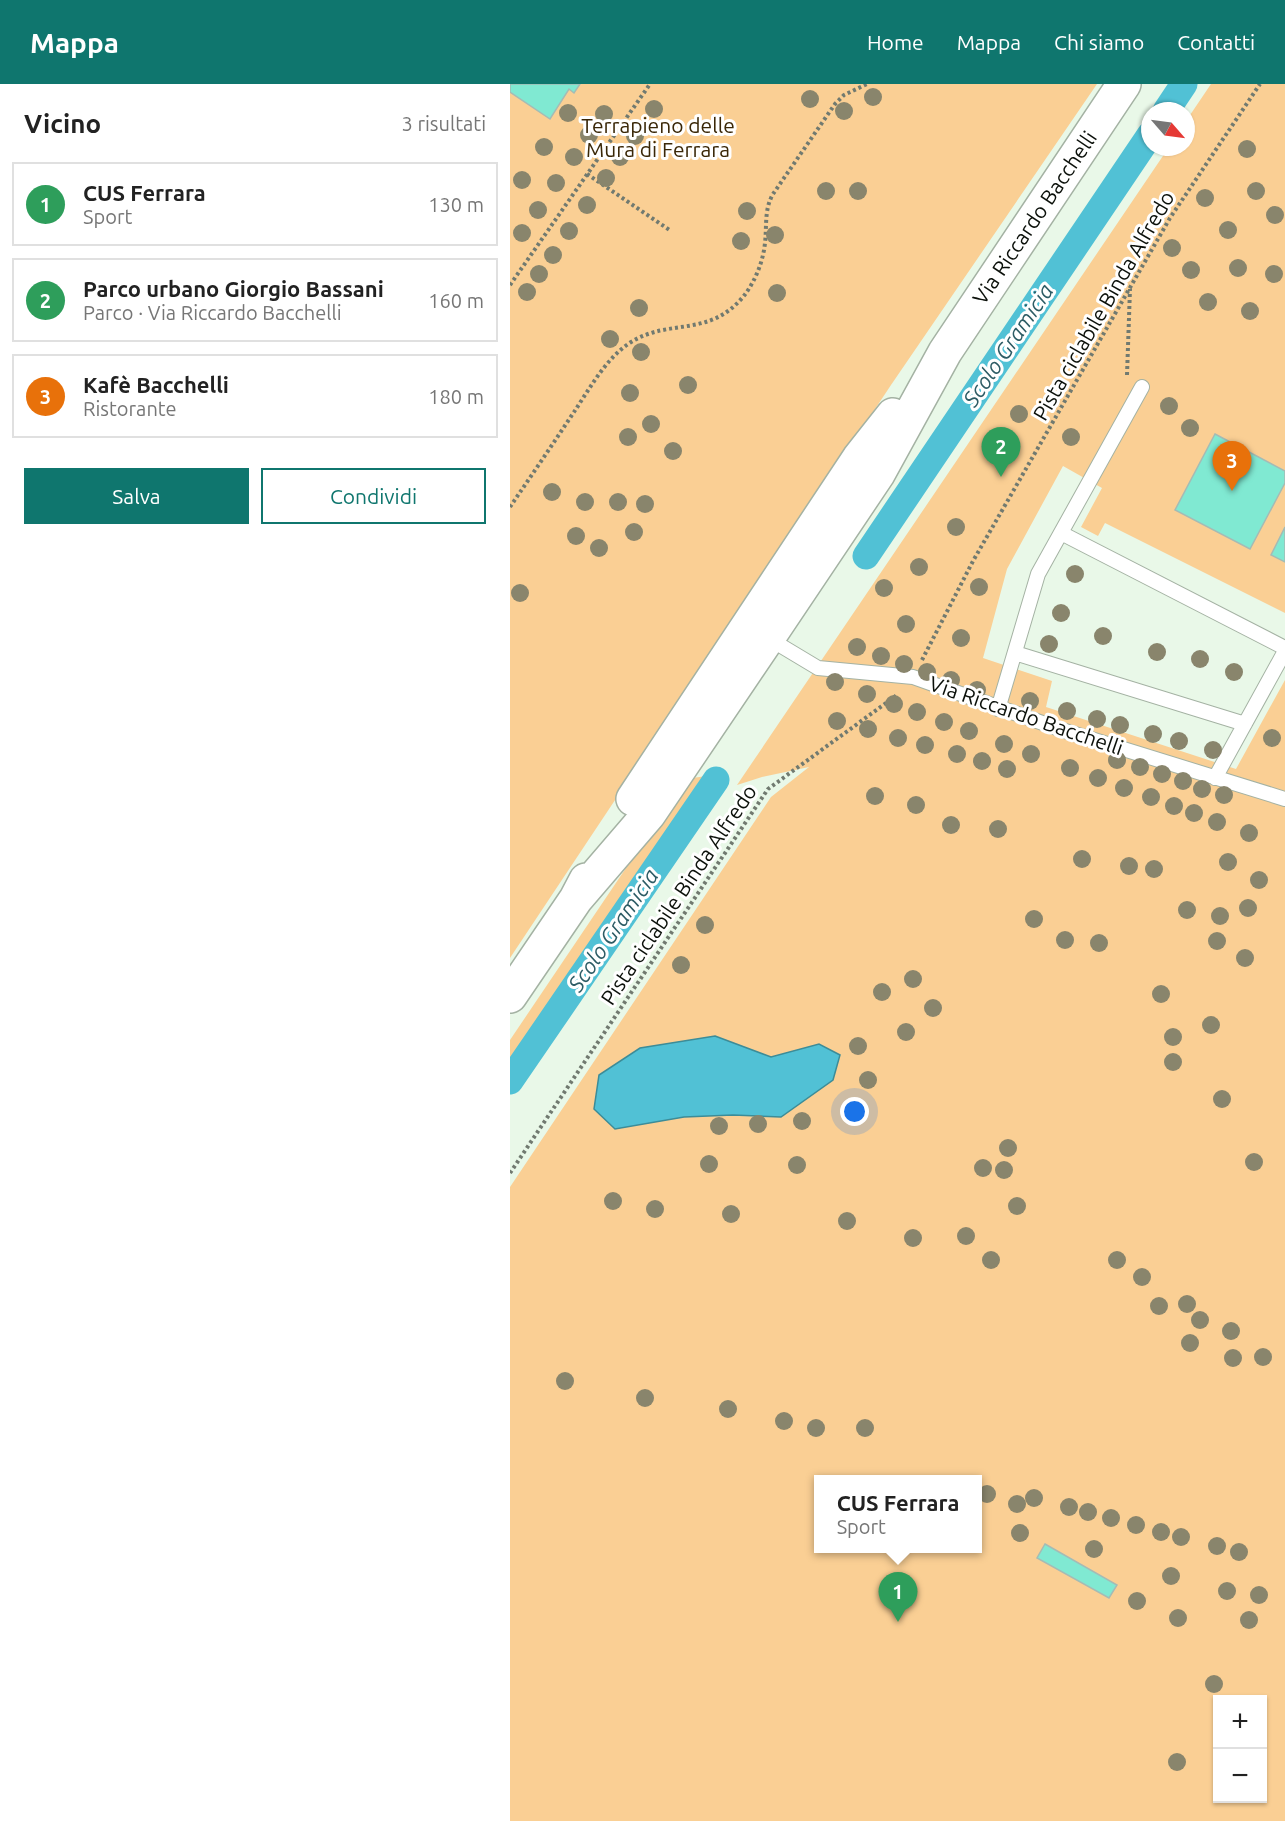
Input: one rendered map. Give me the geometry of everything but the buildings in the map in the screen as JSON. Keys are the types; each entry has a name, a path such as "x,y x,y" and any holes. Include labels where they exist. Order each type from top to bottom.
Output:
{"main road":[{"name":"Via Riccardo Bacchelli","path":"510,996 576,899 649,814 758,632 878,474 945,352 1124,84"}],"lane":[{"path":"998,709 1038,574 1142,387"},
{"path":"1061,533 1285,650 1215,778"},
{"name":"Via Riccardo Bacchelli","path":"758,632 818,668 913,677 998,709 1285,800"},
{"path":"1015,653 1245,724"}],"path":[{"path":"510,285 650,84"},
{"path":"510,507 594,382 623,349 655,331 712,321 735,305 744,295 757,273 762,257 767,205 773,194 835,104 844,94 867,84"},
{"name":"Pista ciclabile Binda Alfredo","path":"510,1173 768,789 895,697 913,677 974,561 1170,218 1260,84"},
{"path":"588,174 671,231"},
{"path":"1125,418 1130,289"}],"green space":[{"name":"Terrapieno delle Mura di Ferrara","path":"510,84 1097,84 891,385 510,958"},
{"path":"1211,84 1285,84 1285,613 1105,523 1098,536 1081,527 1102,488 1063,466 1007,569 983,658 1052,681 1046,707 1236,769 1285,680 1285,1821 510,1821 510,1187 771,797 809,767 737,785 1163,156 1195,156 1195,108"},
{"path":"706,776 510,1063 510,1040 686,779"}],"water":[{"path":"715,1036 771,1057 819,1044 840,1055 833,1080 781,1117 733,1115 684,1117 615,1129 594,1109 599,1075 640,1048"}],"waterway":[{"name":"Scolo Gramicia","path":"1172,102 1184,84"},
{"name":"Scolo Gramicia","path":"866,556 1141,148"},
{"name":"Scolo Gramicia","path":"510,1081 716,780"}],"place":[{"name":"Parco urbano Giorgio Bassani","path":"1001,477"},
{"name":"Kafè Bacchelli","path":"1232,491"},
{"name":"CUS Ferrara","path":"898,1622"}]}
